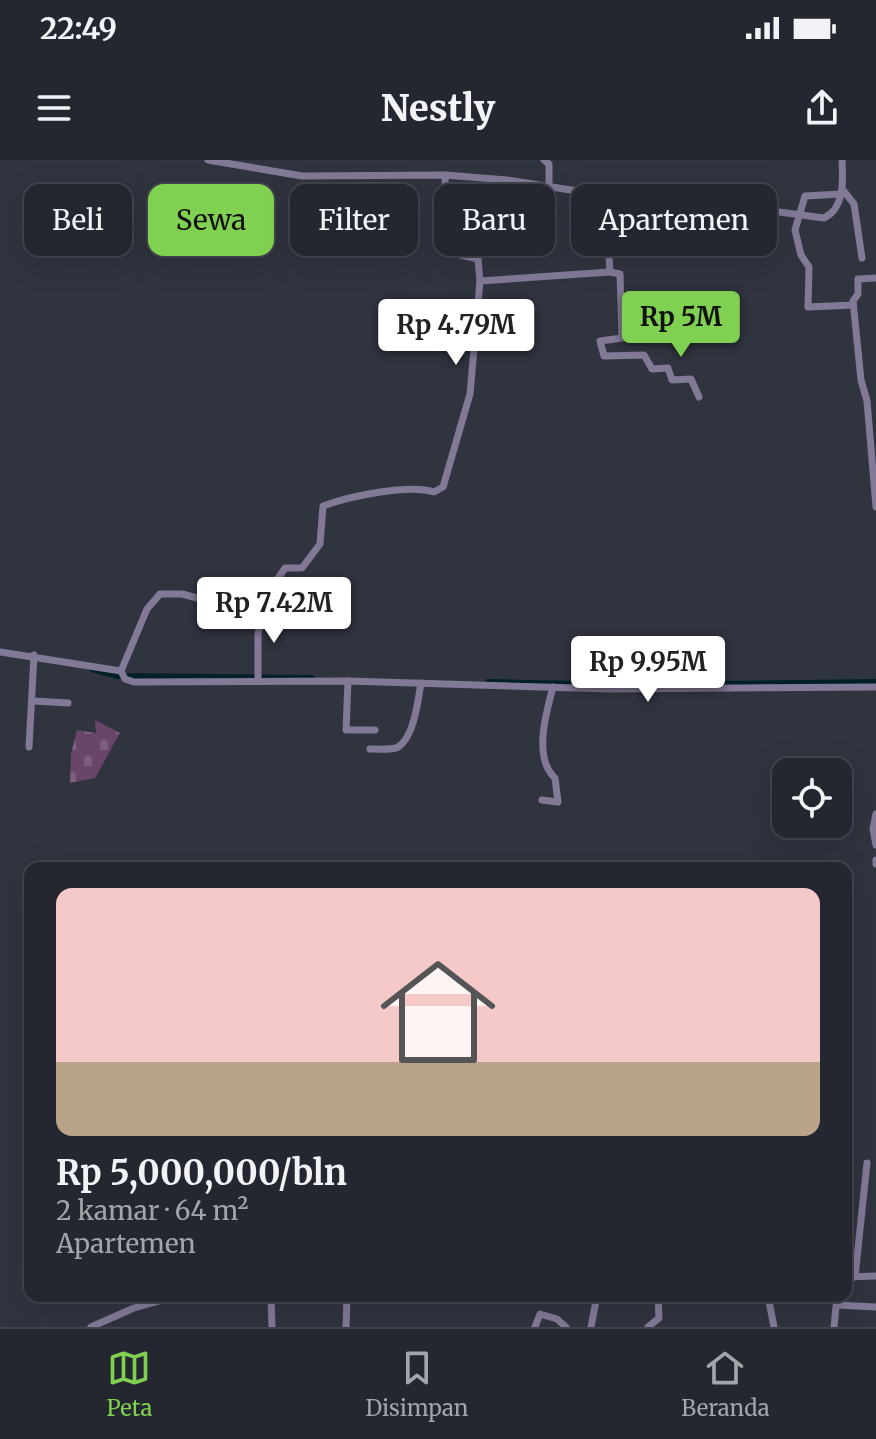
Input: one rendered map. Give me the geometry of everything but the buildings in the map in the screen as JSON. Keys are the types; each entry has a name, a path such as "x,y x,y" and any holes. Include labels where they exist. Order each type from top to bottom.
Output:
{"street":[{"path":"208,160 302,176 445,175 526,184"},
{"path":"777,212 826,217 842,192 842,160"},
{"path":"549,184 547,164 560,166"},
{"path":"258,678 258,634 267,596 285,568 303,567 320,544 323,506 401,490 438,492 443,487 470,394 480,281 478,259 457,254 457,243 448,241 445,175"},
{"path":"842,192 805,196 795,230 801,255 809,267 808,307 853,305"},
{"path":"842,192 854,204 862,258"},
{"path":"609,256 610,272"},
{"path":"480,281 610,272 620,274 622,338 600,341 604,356 644,355 652,369 668,368 672,380 691,379 699,397"},
{"path":"876,278 858,279 858,294 853,305 872,424 876,507"},
{"path":"123,675 147,609 165,592 263,614"},
{"path":"0,652 123,675 553,687 876,687"},
{"path":"29,747 34,701 31,681 34,657"},
{"path":"348,681 346,730 375,730"},
{"path":"370,749 397,747 403,742 411,726 421,683"},
{"path":"542,800 558,802 555,778 548,772 543,757 545,719 553,687"},
{"path":"34,701 68,703"},
{"path":"876,814 873,829 876,845"},
{"path":"867,1163 855,1277 876,1276"},
{"path":"91,1327 156,1302"},
{"path":"271,1302 272,1327"},
{"path":"346,1327 347,1302"},
{"path":"591,1327 596,1302"},
{"path":"648,1327 659,1318 658,1302"},
{"path":"769,1302 774,1327"},
{"path":"834,1327 837,1302"},
{"path":"848,1302 876,1307"},
{"path":"535,1327 540,1314 557,1319 566,1327"}],"green space":[{"path":"95,720 120,733 95,778 70,783 71,754 77,730 96,733"}],"waterway":[{"path":"92,669 118,676 312,678"},
{"path":"488,682 633,685 876,682"}]}
